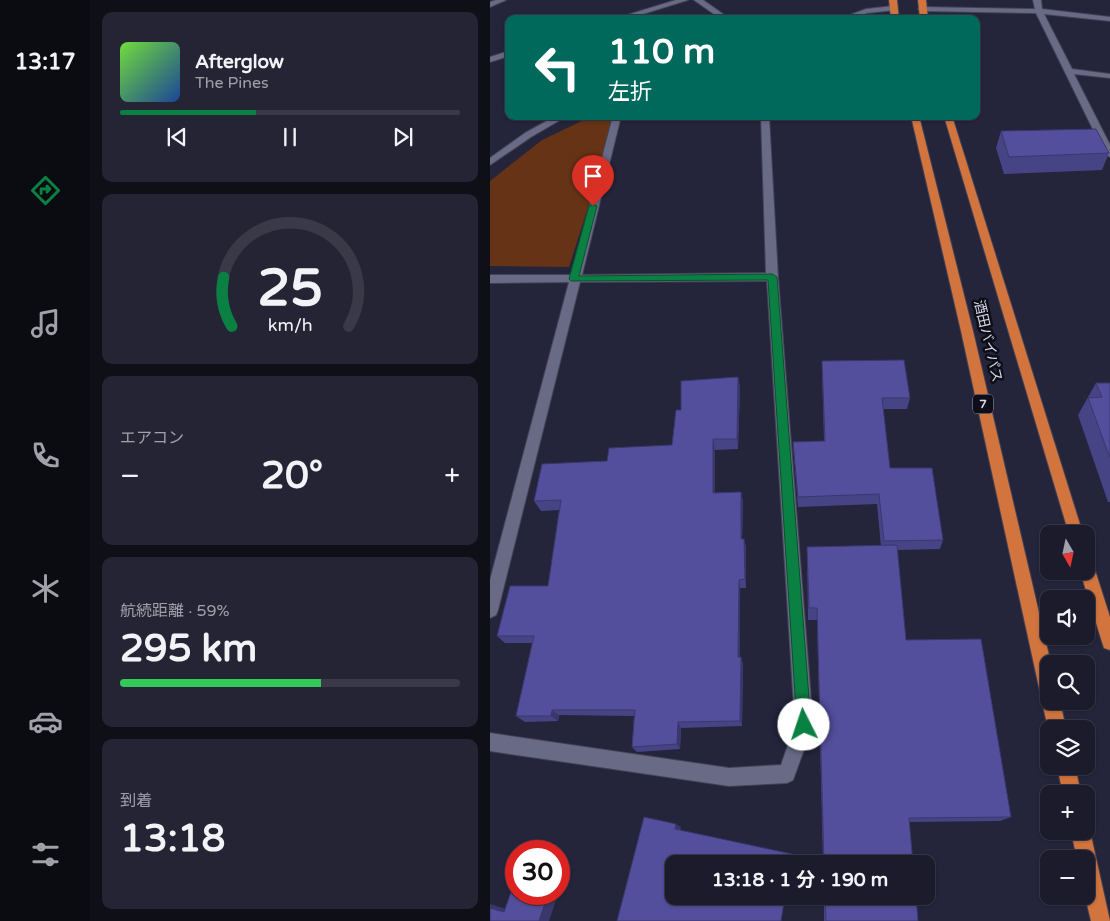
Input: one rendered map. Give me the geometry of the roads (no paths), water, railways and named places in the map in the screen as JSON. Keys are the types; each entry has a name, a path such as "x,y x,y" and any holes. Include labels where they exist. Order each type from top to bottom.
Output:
{"highway":[{"path":"893,0 894,15"},
{"path":"922,0 923,15"},
{"name":"酒田バイパス","path":"915,120 969,340 1041,655"},
{"name":"酒田バイパス","path":"949,120 1073,525"},
{"path":"1090,580 1110,642"},
{"path":"1082,840 1101,921"}],"street":[{"path":"490,6 502,0"},
{"path":"632,15 684,0"},
{"path":"698,0 720,15"},
{"path":"1037,0 1039,12 1105,137 1110,154"},
{"path":"856,15 893,8"},
{"path":"922,9 1039,12 1110,19"},
{"path":"490,60 505,54"},
{"path":"1070,71 1110,76"},
{"path":"490,162 528,135 555,120"},
{"path":"490,610 616,120"},
{"path":"490,742 729,777 787,774 804,725 772,277 765,120"},
{"path":"490,279 772,277"}]}
